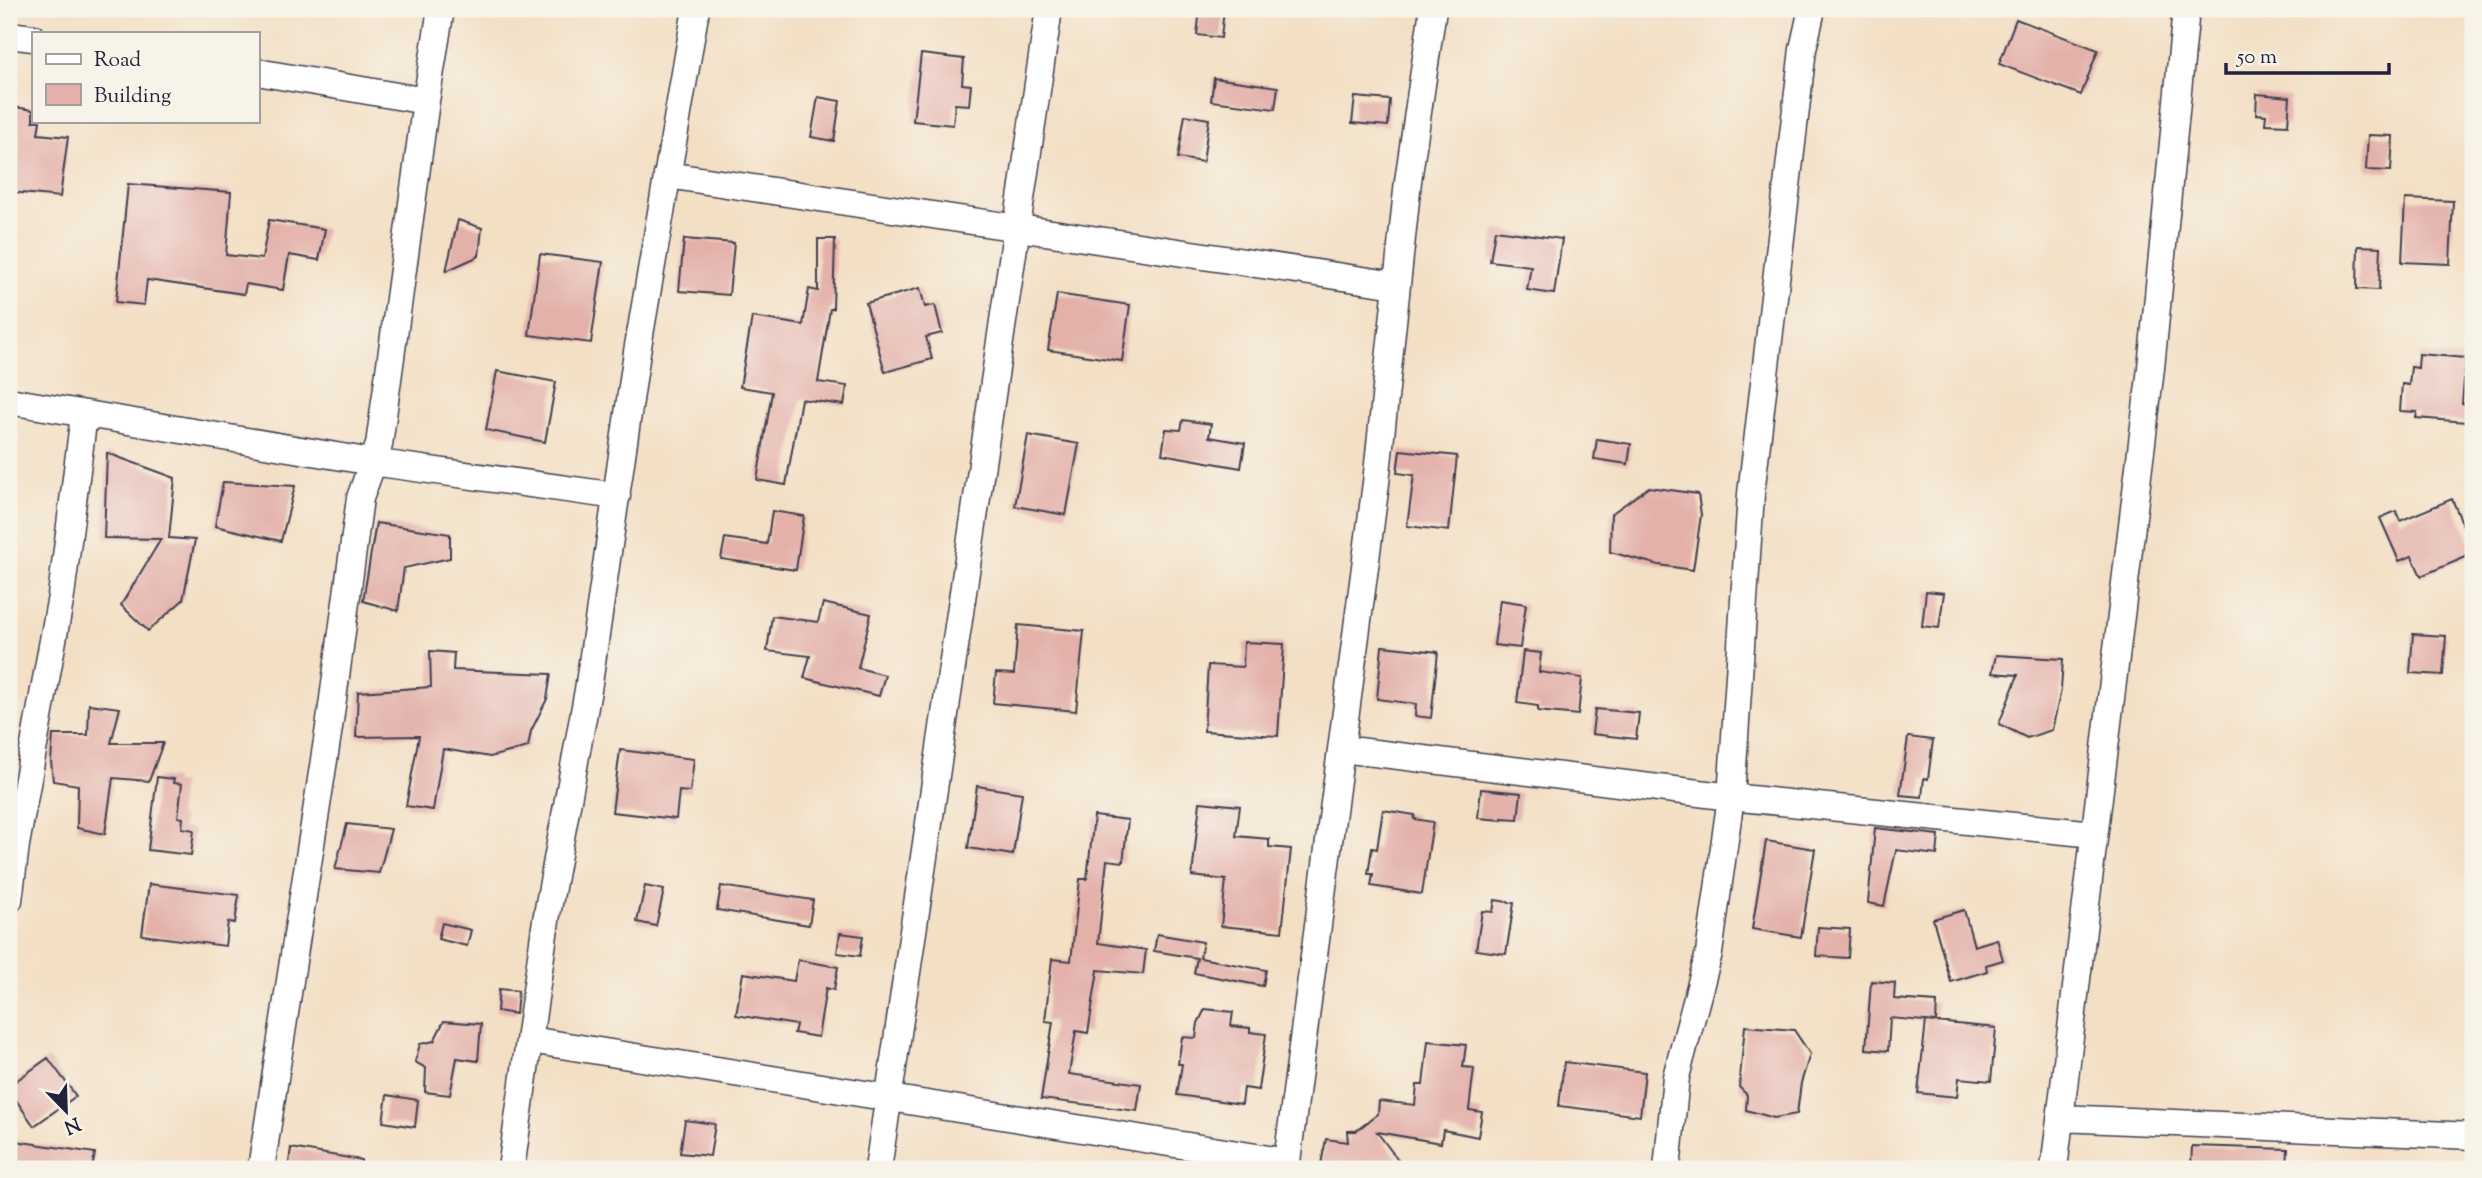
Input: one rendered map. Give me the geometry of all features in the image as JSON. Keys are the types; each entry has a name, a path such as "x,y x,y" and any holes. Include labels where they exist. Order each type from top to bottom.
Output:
{"street":[{"path":"261,1169 330,721 360,498 379,445 441,9"},
{"path":"510,1169 546,920 588,690 636,352 696,9"},
{"path":"878,1169 1049,9"},
{"path":"530,1041 1287,1166 1376,483 1408,181 1433,9"},
{"path":"1667,1169 1676,1077 1709,953 1731,797 1751,494 1800,76 1812,9"},
{"path":"2054,1169 2151,368 2186,9"},
{"path":"9,35 32,38"},
{"path":"259,72 426,102"},
{"path":"667,175 1396,285"},
{"path":"9,401 372,462 617,496"},
{"path":"9,900 16,845 61,596 84,415"},
{"path":"1342,749 1731,797 2094,834"},
{"path":"2060,1118 2473,1136"}],"building":[{"path":"1200,9 1224,9 1221,38 1197,35"},
{"path":"2016,19 2098,50 2081,95 1999,64"},
{"path":"921,54 964,59 962,84 971,85 969,105 955,104 953,125 913,121"},
{"path":"1214,78 1278,87 1275,109 1211,101"},
{"path":"2257,94 2290,97 2288,125 2265,124 2266,115 2256,114"},
{"path":"818,97 840,101 834,141 811,137"},
{"path":"1355,97 1390,100 1388,126 1352,123"},
{"path":"9,106 32,110 32,122 40,122 38,134 68,137 60,197 12,192 18,141 9,139"},
{"path":"1185,115 1209,119 1203,162 1178,158"},
{"path":"2368,135 2393,136 2391,171 2366,170"},
{"path":"128,184 231,192 226,255 262,259 269,220 325,229 319,260 289,255 283,290 246,284 244,294 147,280 144,305 116,302"},
{"path":"2405,199 2453,201 2450,264 2402,262"},
{"path":"458,220 482,228 479,256 446,271"},
{"path":"1495,230 1562,239 1554,294 1527,290 1531,266 1490,261"},
{"path":"684,239 734,243 729,295 679,291"},
{"path":"818,239 835,239 833,309 830,309 818,382 847,386 844,405 801,399 786,485 757,480 772,392 740,387 752,317 803,325 809,289 818,291"},
{"path":"2358,246 2381,247 2379,290 2357,289"},
{"path":"540,254 603,262 591,343 529,335"},
{"path":"920,288 925,307 935,305 942,333 926,337 932,359 885,372 866,303"},
{"path":"1057,294 1130,305 1122,361 1048,350"},
{"path":"2419,354 2466,358 2462,404 2469,404 2467,422 2416,418 2417,412 2400,411 2402,384 2409,385 2411,367 2418,368"},
{"path":"497,371 556,382 545,442 486,430"},
{"path":"1183,420 1211,424 1209,437 1245,443 1241,468 1162,454 1166,429 1181,430"},
{"path":"1028,435 1079,444 1066,515 1015,506"},
{"path":"1597,439 1631,444 1628,464 1594,459"},
{"path":"1400,450 1457,456 1449,531 1407,526 1414,475 1397,473"},
{"path":"107,453 175,478 169,538 195,540 183,600 148,631 121,605 161,539 104,538"},
{"path":"223,482 295,486 281,541 215,526"},
{"path":"1649,487 1698,494 1701,515 1693,570 1659,565 1610,552 1611,514"},
{"path":"2452,499 2473,554 2421,576 2412,556 2399,561 2380,518 2396,511 2400,521"},
{"path":"772,511 804,516 796,570 721,559 725,538 767,544"},
{"path":"376,523 450,534 450,558 404,568 398,611 363,601"},
{"path":"1926,591 1944,593 1939,628 1922,626"},
{"path":"1500,600 1526,604 1520,648 1494,645"},
{"path":"823,603 871,614 858,668 885,675 879,696 804,678 810,656 767,651 772,616 818,622"},
{"path":"1018,625 1084,631 1076,711 993,703 996,673 1014,674"},
{"path":"2413,634 2446,636 2443,675 2410,673"},
{"path":"1244,642 1284,644 1278,736 1204,731 1208,665 1243,667"},
{"path":"1382,646 1438,652 1431,718 1415,716 1416,704 1377,699"},
{"path":"430,651 454,653 453,670 551,674 547,699 531,731 528,747 490,757 443,749 433,810 406,806 419,736 356,737 358,692 431,687"},
{"path":"1523,651 1541,653 1539,672 1582,678 1578,715 1538,711 1538,706 1517,703"},
{"path":"1996,655 2063,659 2061,690 2052,730 2027,738 1999,724 2018,675 1992,673"},
{"path":"89,704 120,708 111,743 163,743 149,781 113,778 105,834 77,828 78,785 53,781 53,735 88,735"},
{"path":"1595,709 1639,713 1636,739 1592,734"},
{"path":"1908,737 1933,740 1928,779 1924,778 1922,797 1900,795"},
{"path":"620,750 694,759 690,792 679,791 676,819 612,812"},
{"path":"157,777 174,779 173,783 182,784 178,817 183,818 182,828 194,830 191,855 148,850"},
{"path":"977,786 1022,793 1013,855 968,848"},
{"path":"1481,789 1521,793 1518,819 1478,818"},
{"path":"1200,802 1240,806 1236,836 1269,839 1269,847 1291,849 1282,932 1221,926 1226,880 1192,876"},
{"path":"1383,810 1415,815 1414,819 1433,822 1422,894 1371,886 1373,874 1368,874 1372,848 1377,849"},
{"path":"1094,816 1128,820 1123,862 1107,860 1098,943 1146,950 1143,974 1098,970 1088,1033 1076,1031 1069,1074 1141,1084 1137,1111 1041,1099 1053,1022 1045,1021 1052,959 1071,961 1080,879 1087,879"},
{"path":"347,824 391,829 379,873 335,869"},
{"path":"1875,828 1939,835 1937,855 1896,850 1884,906 1868,903"},
{"path":"1766,841 1815,849 1801,937 1752,929"},
{"path":"149,884 239,895 235,923 228,922 225,946 142,935"},
{"path":"645,886 664,890 656,926 637,922"},
{"path":"721,886 813,900 809,925 717,910"},
{"path":"1495,900 1514,903 1506,954 1476,950 1482,911 1493,912"},
{"path":"1964,910 1974,946 1997,939 2003,960 1986,965 1987,971 1951,982 1933,919"},
{"path":"442,923 471,930 467,946 438,939"},
{"path":"1818,927 1850,929 1848,958 1816,956"},
{"path":"840,933 863,936 860,956 837,953"},
{"path":"1157,934 1203,942 1200,958 1266,970 1263,986 1194,973 1197,958 1154,951"},
{"path":"798,960 838,967 834,990 826,988 818,1037 794,1033 796,1025 736,1015 743,973 794,981"},
{"path":"1871,981 1895,983 1894,999 1937,1002 1936,1022 1890,1018 1888,1051 1866,1049"},
{"path":"499,989 518,991 516,1014 497,1011"},
{"path":"1205,1009 1233,1012 1231,1026 1250,1028 1250,1032 1266,1034 1258,1090 1244,1088 1242,1104 1177,1095 1182,1064 1178,1064 1182,1037 1196,1038 1198,1023"},
{"path":"444,1021 481,1024 478,1061 457,1058 450,1095 425,1092 426,1068 415,1062 420,1044 434,1041"},
{"path":"1926,1021 1996,1028 1991,1081 1959,1078 1957,1097 1918,1093"},
{"path":"1745,1026 1794,1030 1810,1054 1801,1083 1797,1114 1774,1118 1746,1110 1747,1095 1739,1087"},
{"path":"1428,1041 1466,1045 1463,1067 1474,1068 1469,1110 1482,1112 1478,1137 1443,1130 1441,1143 1377,1132 1398,1160 1385,1169 1320,1169 1326,1139 1348,1142 1347,1131 1356,1131 1378,1114 1379,1101 1415,1105 1417,1085 1423,1085"},
{"path":"48,1058 76,1096 34,1126 9,1090 9,1086"},
{"path":"1564,1062 1645,1072 1640,1116 1559,1106"},
{"path":"387,1095 418,1100 415,1127 383,1122"},
{"path":"685,1120 715,1124 710,1156 680,1153"},
{"path":"9,1140 95,1153 92,1169 9,1169"},
{"path":"2192,1146 2288,1149 2287,1169 2191,1169"},
{"path":"291,1148 361,1160 361,1169 288,1169"}]}
